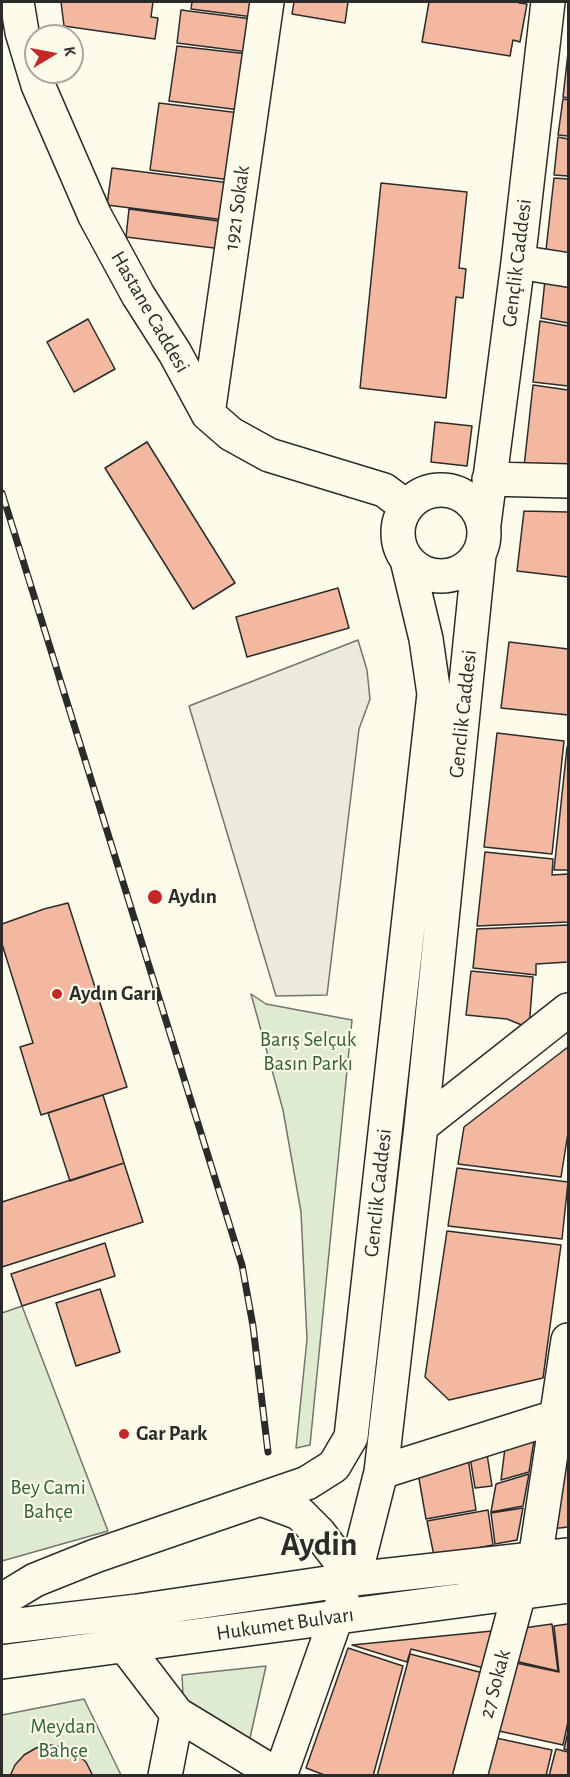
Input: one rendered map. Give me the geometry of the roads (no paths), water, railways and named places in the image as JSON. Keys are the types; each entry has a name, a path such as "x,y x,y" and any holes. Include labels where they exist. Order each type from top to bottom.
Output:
{"street":[{"name":"Hastane Caddesi","path":"17,2 22,33 38,85 95,216 138,295 175,353 207,414 231,434 269,455 384,490 407,507"},
{"name":"1921 Sokak","path":"207,414 267,2"},
{"name":"Gençlik Caddesi","path":"481,539 518,262 548,2"},
{"path":"518,262 568,270"},
{"path":"489,480 568,481"},
{"path":"430,491 458,492 470,500 479,511 481,539 467,568 443,576 426,573 407,560 398,533 400,519 417,497 430,491"},
{"name":"Genclik Caddesi","path":"279,1776 336,1618 354,1579 381,1472 421,1126 481,539"},
{"name":"Genclik Caddesi","path":"2,1600 35,1580 95,1556 307,1483 334,1466 351,1437 434,694 426,639 407,560"},
{"path":"421,1126 568,1010"},
{"path":"535,1560 563,1415 568,1340"},
{"path":"381,1472 563,1415"},
{"path":"261,1499 299,1514 319,1533 354,1579"},
{"name":"Hukumet Bulvarı","path":"2,1627 136,1611 354,1579 568,1555"},
{"name":"Hukumet Bulvarı","path":"2,1662 568,1586"},
{"name":"27 Sokak","path":"470,1776 519,1593"},
{"path":"125,1646 177,1714 279,1776"},
{"path":"165,1776 177,1714"}],"railway":[{"path":"2,493 242,1265 253,1326 268,1452"}],"place":[{"name":"Aydın","path":"155,897"},
{"name":"Aydın Garı","path":"57,994"},
{"name":"Gar Park","path":"124,1434"}],"district":[{"name":"Aydin","path":"319,1545"}],"park label":[{"name":"Barış Selçuk Basın Parkı","path":"308,1052"},
{"name":"Bey Cami Bahçe","path":"48,1500"},
{"name":"Meydan Bahçe","path":"63,1739"}]}
